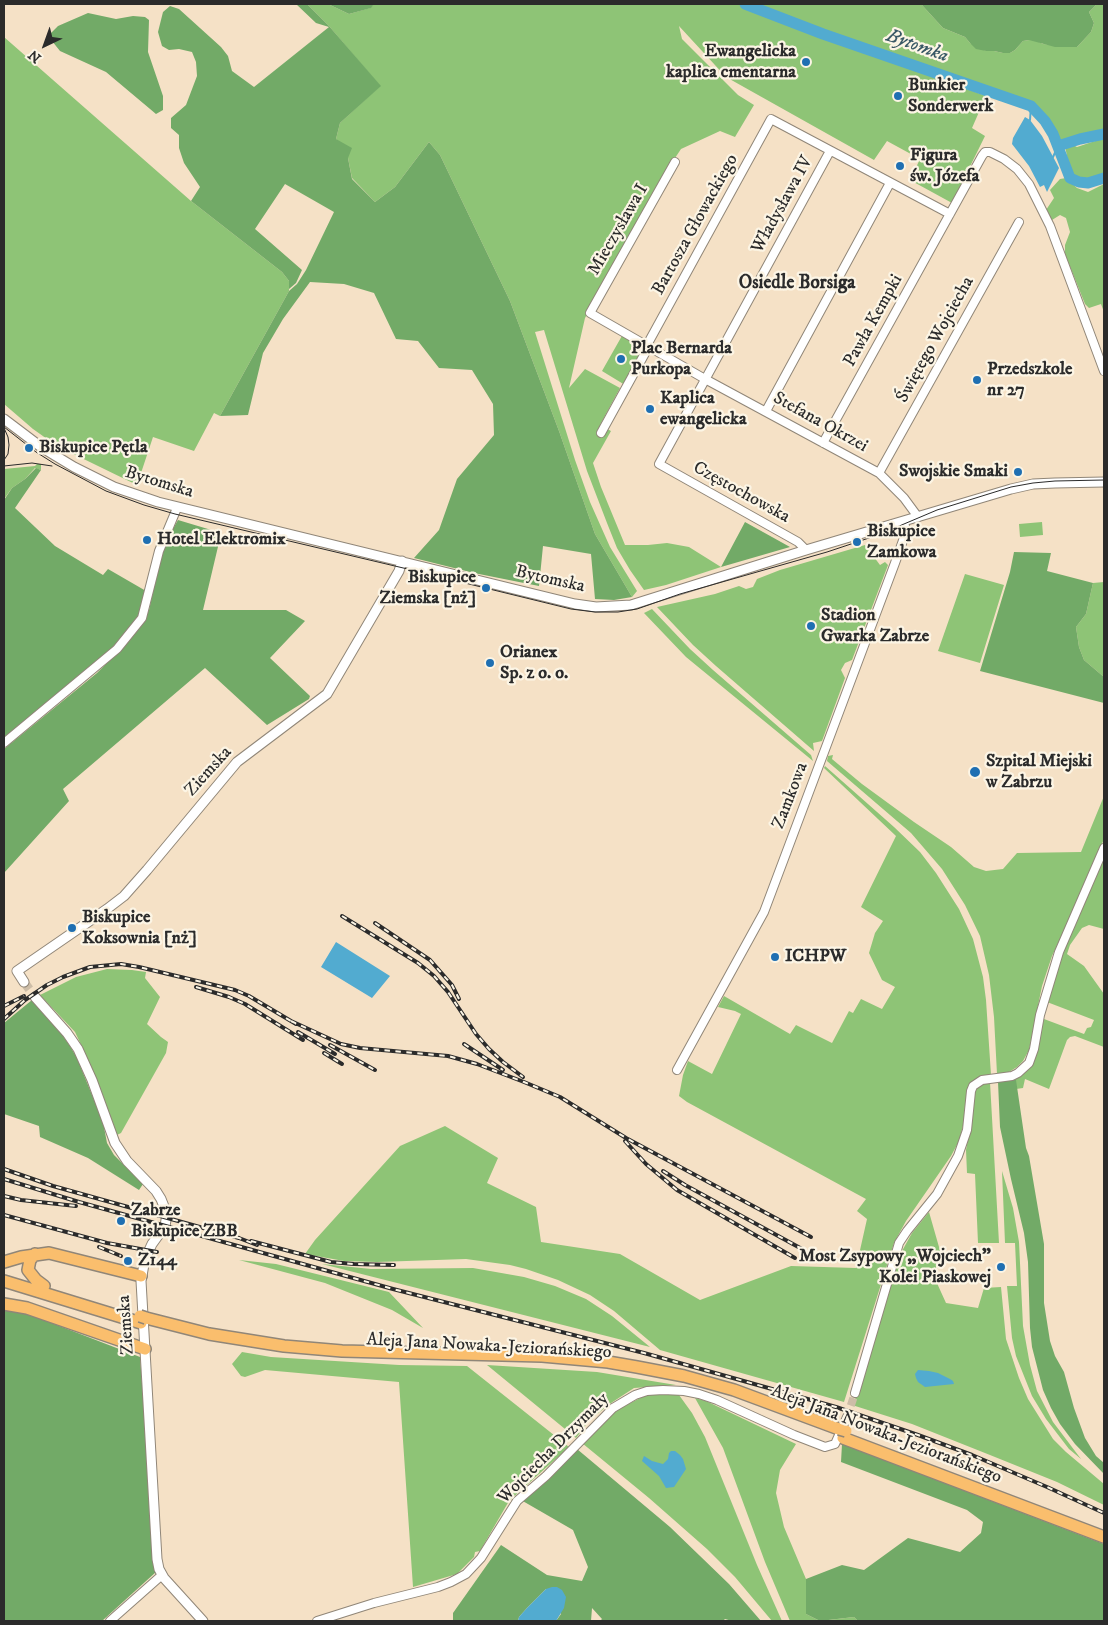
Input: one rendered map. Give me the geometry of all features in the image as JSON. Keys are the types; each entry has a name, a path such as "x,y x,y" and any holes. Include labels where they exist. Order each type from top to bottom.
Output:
{"main road":[{"path":"4,1262 35,1254 50,1253 141,1276"},
{"path":"35,1254 30,1260 28,1270 44,1286"},
{"name":"Aleja Jana Nowaka-Jeziorańskiego","path":"4,1274 144,1320"},
{"name":"Aleja Jana Nowaka-Jeziorańskiego","path":"4,1281 144,1320 254,1342 300,1348 575,1358 628,1365 684,1376 726,1387 1104,1537"},
{"path":"4,1304 27,1308 146,1349"},
{"name":"Aleja Jana Nowaka-Jeziorańskiego","path":"841,1433 1104,1529"}],"street":[{"name":"Bartosza Głowackiego","path":"648,345 771,119 830,150"},
{"path":"830,150 950,214"},
{"name":"Władysława IV","path":"658,464 830,150"},
{"name":"Pawła Kempki","path":"823,443 985,152 995,154 1017,169 1029,184 1050,226 1104,371"},
{"name":"Mieczysława I","path":"590,313 675,162"},
{"path":"766,411 890,183"},
{"name":"Świętego Wojciecha","path":"879,473 1019,222"},
{"name":"Stefana Okrzei","path":"590,313 879,473 908,503 918,517"},
{"path":"601,434 648,345"},
{"name":"Bytomska","path":"4,418 41,447 92,477 140,497 177,508 575,604 596,607 631,605 806,550 1022,486 1055,482 1104,482"},
{"name":"Częstochowska","path":"658,464 798,542 806,550"},
{"path":"4,742 116,649 142,618 159,551 177,508"},
{"name":"Zamkowa","path":"677,1070 764,912 906,532 904,521"},
{"name":"Ziemska","path":"24,982 18,971 124,896 148,870 237,762 327,694 399,570 402,561"},
{"path":"855,1392 899,1243 937,1194 958,1156 967,1130 973,1086 982,1080 1012,1076 1029,1063 1058,952 1104,848"},
{"name":"Ziemska","path":"35,997 67,1033 78,1049 115,1143 127,1161 156,1191 166,1211 166,1222 144,1262 141,1276 157,1559 162,1575 203,1621"},
{"name":"Wojciecha Drzymały","path":"317,1621 374,1603 438,1587 466,1574 481,1558 517,1501 546,1476 608,1412 635,1395 647,1391 663,1390 700,1394 825,1447 835,1444 847,1416"},
{"path":"110,1621 162,1575"}],"green space":[{"path":"296,4 307,4 329,26 381,86 340,123 336,139 352,148 348,158 352,179 375,202 395,187 429,142 440,155 510,301 595,534 632,597 614,600 595,599 591,554 543,546 539,586 474,573 414,558 439,530 457,479 494,435 493,404 472,370 439,368 418,341 396,339 374,293 344,284 310,282 283,319 263,353 248,415 220,416 289,291 297,284 306,270 334,212 285,184 255,229 302,270 296,283 289,289 289,281 282,272 191,201 200,187 184,163 179,148 179,135 171,128 171,118 186,105 197,76 196,62 192,52 179,49 169,50 162,46 158,32 163,12 170,6 179,9 221,47 228,56 232,71 254,87 329,27 316,23"},
{"path":"307,4 328,4 349,14 370,8 374,4 739,4 986,96 972,128 985,136 952,203 910,180 920,159 887,141 874,160 726,77 679,26 682,39 738,95 754,105 735,137 720,131 681,149 673,161 585,318 569,388 585,369 620,388 600,425 611,431 593,463 625,545 667,543 689,547 721,567 666,585 644,590 617,548 587,471 544,330 535,332 590,502 610,547 637,591 632,597 595,534 510,301 440,155 429,142 395,187 375,202 352,178 348,158 336,139 340,123 380,86 329,26"},
{"path":"328,4 374,4 371,8 349,14"},
{"path":"751,4 921,4 943,28 965,37 970,43 986,51 1010,53 1023,41 1029,40 1035,40 1043,44 1077,47 1091,32 1094,23 1089,12 1096,5 1104,4 1104,130 1078,135 1066,142 1065,140 1062,141 1043,113 1031,103"},
{"path":"921,4 1102,4 1096,5 1089,12 1094,23 1091,32 1077,47 1055,47 1029,40 1023,41 1010,53 1003,53 976,49 965,37 943,28"},
{"path":"88,13 116,19 133,16 145,17 149,20 148,52 163,96 163,110 156,114 106,72 60,51 48,36 58,26"},
{"path":"4,37 191,201 282,272 289,281 289,291 220,416 214,413 194,451 153,437 137,485 57,446 33,429 4,404"},
{"path":"1104,138 1104,175 1086,181 1071,177 1065,146 1071,144 1077,147"},
{"path":"1066,178 1077,188 1088,192 1104,184 1104,312 1101,304 1089,308 1085,304 1065,254 1065,245 1070,232 1066,218 1060,215 1052,220 1046,210 1054,198 1050,190 1060,179"},
{"name":"Plac Bernarda Purkopa","path":"623,334 644,348 625,385 602,371"},
{"path":"41,464 41,470 35,468 25,479 12,488 4,499 4,469 35,466"},
{"path":"36,468 41,470 15,508 55,546 103,575 108,569 146,591 142,610 105,656 4,739 4,500 12,488"},
{"path":"178,520 221,534 203,610 286,610 305,621 270,658 310,696 309,699 267,725 205,668 63,789 69,801 4,873 4,749 97,673 139,628 149,610 166,541"},
{"path":"745,522 790,547 721,567"},
{"path":"1042,522 1043,535 1020,537 1019,524"},
{"path":"865,545 880,565 885,562 888,565 852,660 845,663 841,670 845,678 822,741 813,743 814,751 693,645 657,607 715,594 739,586 746,589 753,587 757,579 780,570"},
{"path":"1014,552 1051,553 1047,571 1093,583 1086,614 1076,627 1079,647 1084,660 1104,677 1104,703 980,671 1010,572"},
{"path":"965,574 1004,585 980,663 938,651"},
{"path":"1104,582 1104,677 1084,660 1079,647 1076,627 1086,614 1093,583"},
{"path":"652,609 690,649 811,755 813,761 686,657 644,613"},
{"path":"833,755 832,759 862,784 951,847 974,867 986,871 1003,869 1017,853 1081,852 1104,796 1104,839 1052,956 1042,986 1029,1050 1023,1061 1009,1072 997,1074 994,1017 989,975 980,936 965,905 942,869 911,833 827,761 828,756"},
{"path":"825,766 920,852 959,909 973,939 983,977 991,1075 975,1080 970,1085 959,1141 951,1156 906,1221 894,1243 844,1402 660,1350 614,1311 590,1295 558,1280 526,1269 466,1259 377,1262 344,1261 305,1254 315,1240 400,1146 445,1126 498,1158 487,1183 536,1207 541,1242 620,1254 700,1300 791,1266 856,1268 867,1219 857,1211 866,1199 679,1096 688,1061 712,1074 741,1014 718,1007 724,996 790,1034 796,1025 832,1043 849,1011 853,1013 861,999 882,1009 895,987 882,980 869,953 875,933 883,921 861,907 896,836 824,768"},
{"path":"1104,859 1104,929 1089,925 1082,928 1070,945 1067,954 1084,966 1104,994 1104,1047 1075,1036 1070,1037 1067,1040 1049,1089 1025,1079 1023,1088 1016,1089 1016,1080 1013,1079 1026,1070 1034,1060 1044,1019 1084,1034 1087,1028 1091,1027 1094,1020 1047,1002 1058,964"},
{"path":"107,969 146,972 145,978 160,997 147,1024 168,1042 166,1053 121,1133 117,1135 91,1066 75,1032 40,995 76,977"},
{"path":"32,1000 61,1033 77,1058 103,1122 107,1143 114,1155 143,1184 139,1190 88,1158 40,1137 39,1126 4,1114 4,1023"},
{"path":"1016,1080 1026,1148 1044,1244 1044,1303 1050,1341 1055,1356 1064,1372 1085,1438 1096,1456 1104,1463 1104,1474 1075,1444 1060,1424 1043,1390 1032,1347 1028,1262 1024,1233 1000,1127 998,1082"},
{"path":"990,1082 999,1243 978,1243 975,1174 967,1173 966,1150 975,1091 981,1085"},
{"path":"1002,1171 1013,1208 1019,1242 1023,1326 1037,1391 1053,1422 1081,1459 1069,1449 1046,1419 1032,1396 1016,1356 1012,1338 1007,1286 1017,1286 1015,1243 1005,1243"},
{"path":"929,1212 941,1254 936,1264 936,1281 946,1303 978,1308 984,1288 1001,1287 1006,1339 1028,1399 1053,1439 1104,1484 1104,1505 1057,1482 912,1424 852,1405 861,1387 859,1386 897,1260 912,1233"},
{"path":"239,1260 276,1264 389,1292 423,1328 392,1310 325,1283"},
{"path":"322,1264 371,1269 473,1268 524,1277 555,1286 586,1299 612,1316 650,1347"},
{"path":"4,1310 23,1312 140,1357 156,1572 102,1621 4,1621"},
{"path":"242,1352 271,1357 399,1365 467,1366 569,1447 509,1501 480,1551 475,1552 474,1557 457,1574 413,1587 399,1382 265,1370 245,1377 241,1376 232,1364"},
{"path":"487,1365 597,1372 676,1385 634,1388 608,1405 589,1421 576,1438"},
{"path":"648,1394 679,1395 692,1413 705,1437 782,1621 772,1621 735,1577 707,1549 582,1443 615,1411"},
{"path":"695,1398 706,1401 796,1444 780,1470 776,1493 784,1527 806,1579 806,1614 820,1621 790,1621 765,1562 723,1448"},
{"path":"842,1444 1104,1544 1104,1621 858,1621 854,1617 820,1621 806,1614 806,1579 842,1565 864,1570 908,1538 960,1552 981,1533 983,1522 967,1510 841,1462"},
{"path":"577,1449 670,1527 729,1584 761,1621 732,1621 725,1619 723,1621 600,1621 602,1619 592,1608 591,1621 556,1621 561,1614 546,1589 519,1617 518,1621 453,1621 453,1613 501,1545 547,1575 582,1581 588,1567 573,1530 521,1500 535,1490"},
{"path":"854,1617 858,1621 820,1621"}],"water":[{"path":"1025,117 1030,120 1042,136 1059,168 1047,192 1044,185 1040,187 1029,166 1012,144 1013,138"},
{"path":"336,942 390,976 372,998 321,967"},
{"path":"918,1370 938,1373 953,1381 954,1384 925,1387 916,1378 915,1374"},
{"path":"671,1451 675,1451 680,1455 686,1469 674,1487 666,1488 659,1476 642,1461 644,1456 652,1461 663,1464 668,1459"},
{"path":"552,1587 562,1590 566,1597 564,1608 556,1621 518,1621 519,1617 546,1589"}],"waterway":[{"name":"Bytomka","path":"745,4 823,34 1031,106 1045,121 1053,134 1070,178 1088,183 1104,178"},
{"path":"1030,120 1031,106"},
{"name":"Bytomka","path":"1058,146 1104,134"},
{"name":"Bytomka","path":"1053,157 1058,146"}],"tunnel":[{"path":"24,982 35,997"},
{"path":"847,1417 855,1393"}],"tram line":[{"path":"4,427 55,464 106,491 144,505 571,609 595,612 618,612 637,609 680,594 827,552 878,535 937,510 1011,487 1055,481 1104,480"},
{"path":"4,428 9,445 8,454 4,460"},
{"path":"4,466 32,463 52,466"}],"railway":[{"path":"342,916 418,963 434,976 448,992 476,1034 489,1049 523,1077"},
{"path":"375,923 430,960 452,985 459,999"},
{"path":"4,1019 25,1000 63,977 90,967 121,964 235,990 249,996 296,1024"},
{"path":"196,987 245,1004 303,1040"},
{"path":"4,1006 24,996"},
{"path":"291,1021 341,1044 360,1048 448,1056 477,1064 524,1082 560,1097 626,1138 811,1237"},
{"path":"298,1032 335,1054"},
{"path":"464,1044 503,1070"},
{"path":"330,1045 375,1070"},
{"path":"324,1053 342,1064"},
{"path":"625,1141 646,1164 677,1190 795,1258"},
{"path":"4,1169 53,1186 239,1238 257,1245"},
{"path":"663,1171 802,1249"},
{"path":"4,1179 79,1202 393,1289 644,1353 836,1407 972,1455 1104,1513"},
{"path":"4,1196 21,1200 76,1206"},
{"path":"4,1215 107,1243 157,1252"},
{"path":"251,1241 331,1262 394,1265"},
{"path":"99,1247 121,1256"}],"place":[{"name":"Ewangelicka kaplica cmentarna","path":"806,62"},
{"name":"Bunkier Sonderwerk","path":"898,96"},
{"name":"Figura św. Józefa","path":"900,166"},
{"name":"Plac Bernarda Purkopa","path":"621,359"},
{"name":"Przedszkole nr 27","path":"977,380"},
{"name":"Kaplica ewangelicka","path":"650,409"},
{"name":"Biskupice Pętla","path":"29,448"},
{"name":"Swojskie Smaki","path":"1018,472"},
{"name":"Hotel Elektromix","path":"147,540"},
{"name":"Biskupice Zamkowa","path":"857,542"},
{"name":"Biskupice Ziemska [nż]","path":"486,588"},
{"name":"Stadion Gwarka Zabrze","path":"811,626"},
{"name":"Orianex Sp. z o. o.","path":"490,663"},
{"name":"Szpital Miejski w Zabrzu","path":"975,772"},
{"name":"Biskupice Koksownia [nż]","path":"72,928"},
{"name":"ICHPW","path":"775,957"},
{"name":"Zabrze Biskupice ZBB","path":"121,1221"},
{"name":"Z144","path":"128,1261"},
{"name":"Most Zsypowy „Wojciech” Kolei Piaskowej","path":"1001,1267"}],"district":[{"name":"Osiedle Borsiga","path":"797,284"}]}
